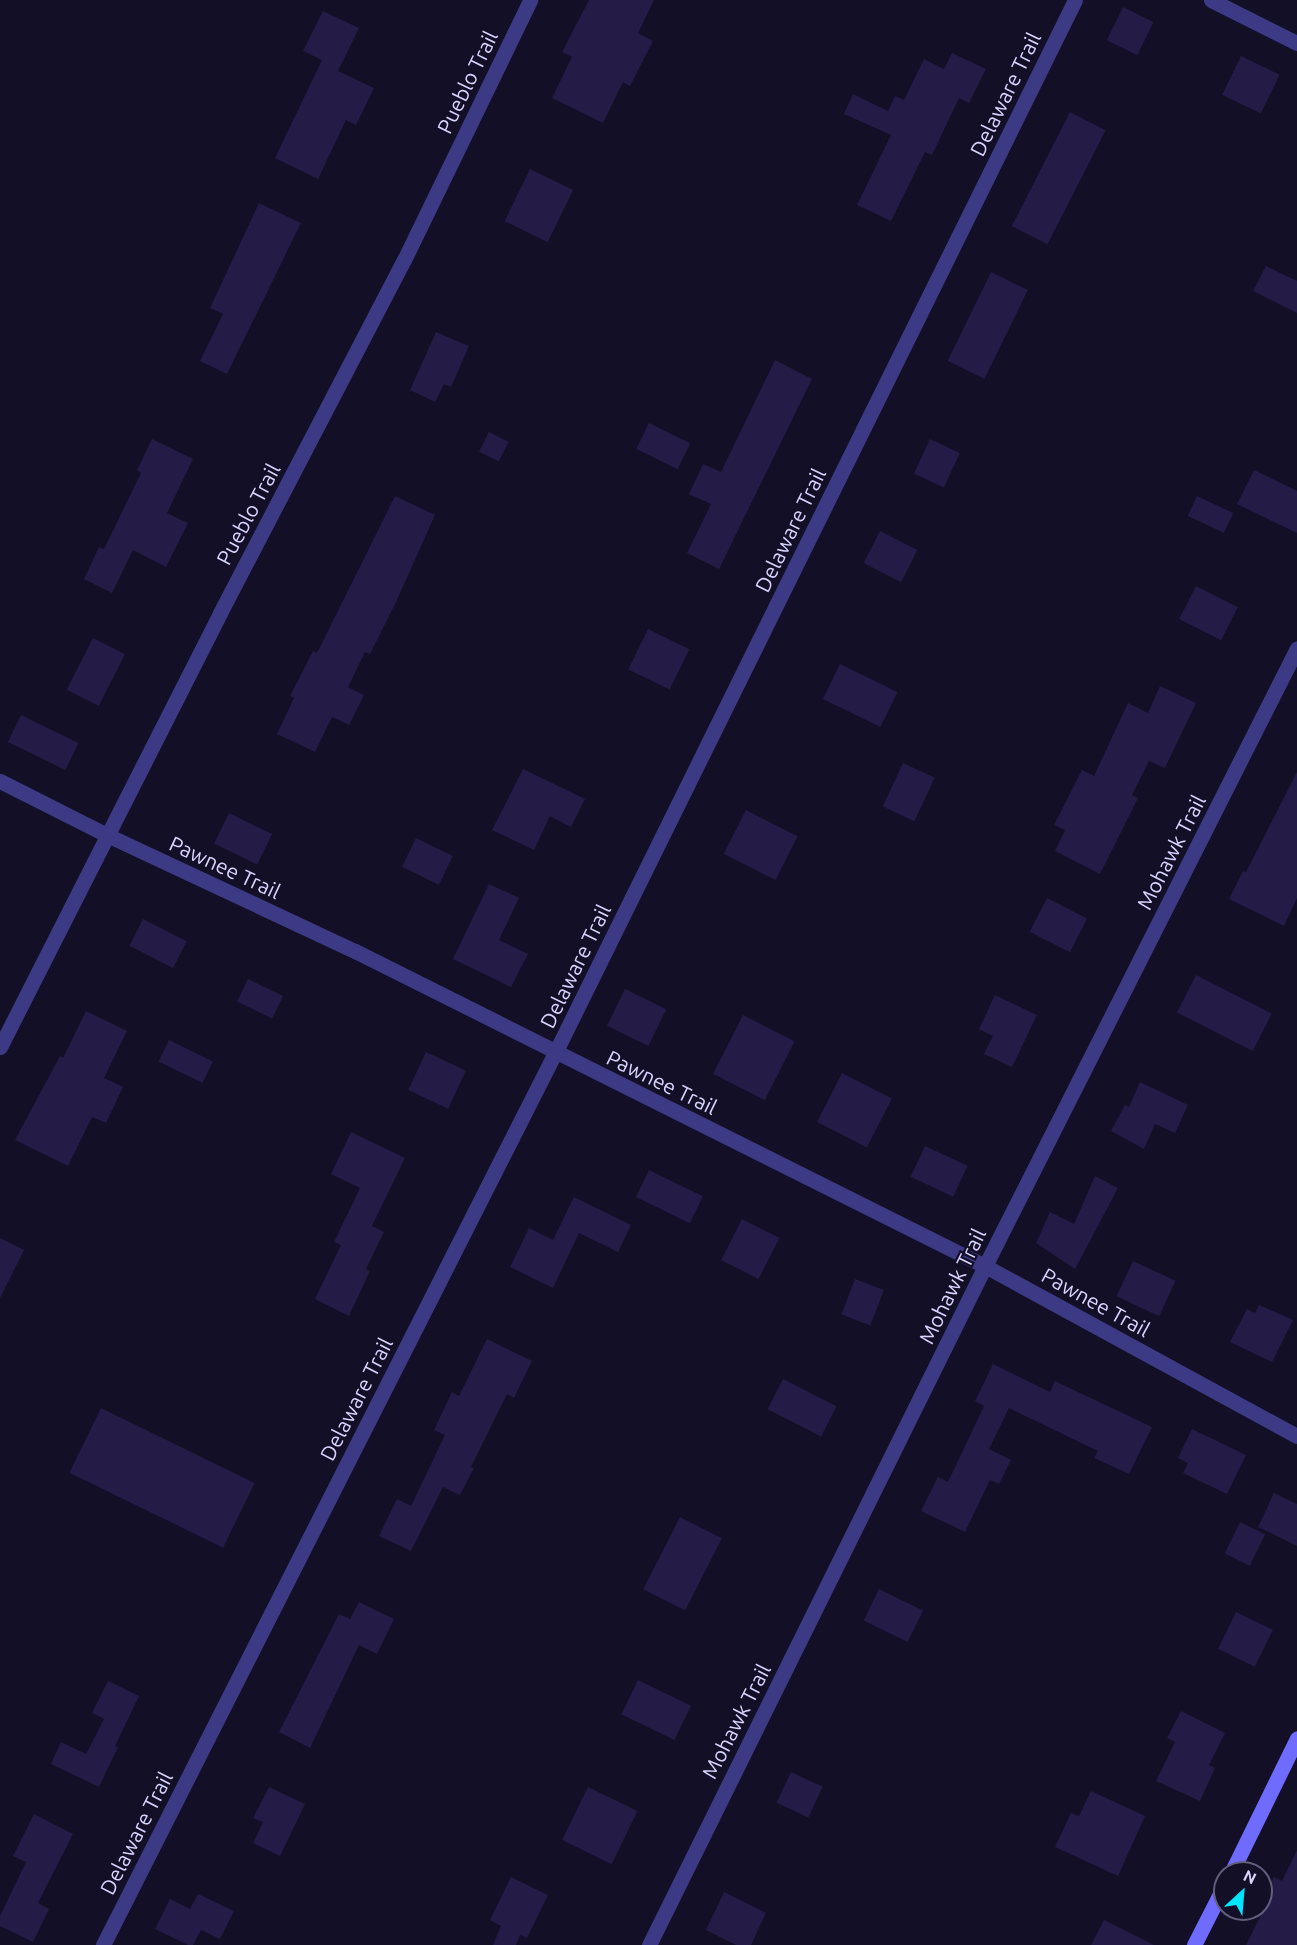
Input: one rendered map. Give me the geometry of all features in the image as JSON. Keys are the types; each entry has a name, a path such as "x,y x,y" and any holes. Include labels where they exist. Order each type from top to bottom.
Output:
{"street":[{"name":"Pueblo Trail","path":"0,1047 404,260 530,0"},
{"name":"Delaware Trail","path":"103,1945 555,1053 1075,0"},
{"path":"1211,0 1297,43"},
{"name":"Mohawk Trail","path":"649,1945 985,1266 1297,648"},
{"name":"Pawnee Trail","path":"0,781 107,835 355,951 985,1266 1297,1436"},
{"path":"1237,1861 1297,1738"},
{"path":"1194,1945 1213,1908"}],"building":[{"path":"589,0 654,0 638,33 653,41 630,86 623,82 603,123 552,98 572,57 562,52"},
{"path":"1123,7 1154,22 1137,55 1107,40"},
{"path":"323,11 359,28 338,71 374,88 356,125 346,120 318,179 275,158 322,60 303,51"},
{"path":"952,53 986,69 969,103 959,98 932,155 925,152 891,221 857,205 891,135 844,114 853,94 888,111 895,96 904,100 924,59 944,69"},
{"path":"1241,56 1280,75 1261,113 1222,95"},
{"path":"1070,112 1106,130 1048,244 1012,226"},
{"path":"530,169 573,190 548,242 505,221"},
{"path":"259,203 301,223 227,374 200,361 223,314 210,308"},
{"path":"1266,266 1297,281 1297,313 1253,291"},
{"path":"991,272 1028,290 984,379 948,361"},
{"path":"436,332 469,346 451,387 444,384 435,402 410,390"},
{"path":"775,360 812,379 719,569 687,553 711,504 689,494 703,464 721,472"},
{"path":"649,423 690,443 678,469 636,449"},
{"path":"489,432 509,442 499,462 479,452"},
{"path":"152,439 193,459 167,513 188,523 166,567 133,550 112,593 84,579 99,547 104,549 141,473 137,470"},
{"path":"930,439 960,453 944,487 914,473"},
{"path":"1254,470 1297,491 1297,533 1237,504"},
{"path":"395,496 435,515 370,654 365,652 348,687 364,695 349,725 332,717 315,752 277,734 294,698 290,696 313,651 317,653"},
{"path":"1197,496 1233,513 1224,533 1188,516"},
{"path":"880,531 917,550 901,582 864,563"},
{"path":"1196,586 1238,607 1221,640 1179,619"},
{"path":"648,629 689,649 670,690 628,669"},
{"path":"93,638 125,654 99,706 67,690"},
{"path":"840,664 898,692 880,727 823,699"},
{"path":"1160,686 1196,703 1165,768 1149,761 1132,795 1138,798 1100,874 1055,851 1065,830 1054,825 1082,770 1094,776 1128,703 1148,713"},
{"path":"21,715 79,743 65,770 8,742"},
{"path":"903,763 935,778 914,821 883,807"},
{"path":"523,769 585,799 571,827 550,816 534,850 492,830"},
{"path":"1297,772 1297,898 1284,926 1229,899 1243,871 1246,872"},
{"path":"746,810 798,836 775,880 724,854"},
{"path":"229,813 272,834 257,865 214,844"},
{"path":"416,838 453,856 439,885 402,867"},
{"path":"489,884 519,898 499,940 528,954 511,987 453,959"},
{"path":"1047,898 1087,918 1070,952 1030,932"},
{"path":"143,919 187,941 173,968 129,946"},
{"path":"1196,975 1272,1014 1253,1051 1177,1012"},
{"path":"248,979 283,996 272,1019 237,1001"},
{"path":"625,989 666,1009 648,1046 607,1026"},
{"path":"995,995 1037,1015 1012,1067 984,1054 993,1036 979,1029"},
{"path":"86,1011 127,1031 104,1078 123,1087 106,1123 92,1117 68,1166 15,1140 60,1056 63,1058"},
{"path":"743,1015 795,1041 765,1100 713,1074"},
{"path":"169,1040 213,1061 203,1083 158,1062"},
{"path":"426,1052 466,1071 448,1109 408,1090"},
{"path":"842,1073 892,1098 867,1147 817,1122"},
{"path":"1140,1082 1188,1105 1175,1133 1155,1124 1144,1149 1111,1131 1125,1105 1129,1107"},
{"path":"351,1132 405,1158 372,1226 384,1232 366,1269 370,1271 349,1316 315,1299 341,1245 334,1242 360,1188 331,1174"},
{"path":"925,1146 968,1166 953,1197 911,1177"},
{"path":"649,1170 703,1196 690,1223 636,1197"},
{"path":"1095,1176 1118,1188 1075,1269 1036,1243 1050,1212 1074,1224"},
{"path":"574,1197 631,1225 618,1252 579,1233 553,1288 510,1267 529,1228 553,1240"},
{"path":"742,1219 779,1238 759,1279 721,1260"},
{"path":"0,1238 24,1250 0,1298"},
{"path":"1133,1261 1176,1281 1159,1316 1117,1296"},
{"path":"855,1279 884,1290 870,1326 841,1314"},
{"path":"1259,1305 1293,1320 1272,1362 1230,1342 1247,1309 1255,1313"},
{"path":"487,1339 532,1361 514,1398 507,1394 471,1467 474,1468 460,1495 443,1487 411,1551 379,1536 397,1499 411,1506 445,1435 434,1430 452,1392 459,1396"},
{"path":"993,1364 1050,1392 1055,1381 1152,1427 1129,1474 1094,1458 1098,1451 1009,1408 989,1449 1011,1460 999,1484 990,1480 965,1532 921,1511 938,1477 948,1482 984,1406 975,1401"},
{"path":"783,1379 836,1406 821,1437 768,1409"},
{"path":"101,1408 255,1483 223,1548 69,1473"},
{"path":"1192,1429 1246,1455 1227,1494 1183,1473 1188,1463 1178,1458"},
{"path":"1274,1493 1297,1504 1297,1546 1258,1527"},
{"path":"680,1517 722,1538 685,1611 643,1589"},
{"path":"1240,1522 1265,1534 1250,1566 1225,1553"},
{"path":"879,1589 923,1610 908,1642 864,1620"},
{"path":"359,1602 394,1619 377,1654 359,1645 310,1748 279,1732 339,1614 350,1619"},
{"path":"1236,1612 1273,1630 1255,1667 1218,1649"},
{"path":"638,1680 691,1706 674,1740 621,1714"},
{"path":"108,1681 139,1696 115,1746 118,1747 99,1787 51,1764 61,1742 86,1754 104,1719 92,1713"},
{"path":"1181,1711 1225,1733 1209,1765 1215,1768 1200,1801 1156,1781 1175,1742 1167,1738"},
{"path":"791,1772 823,1787 808,1818 777,1803"},
{"path":"269,1787 305,1804 280,1856 253,1843 263,1822 253,1818"},
{"path":"588,1787 637,1811 612,1864 562,1840"},
{"path":"1091,1791 1145,1816 1118,1876 1055,1847 1071,1813 1079,1816"},
{"path":"34,1814 73,1834 38,1903 49,1909 33,1942 0,1926 0,1916 26,1862 13,1856"},
{"path":"1297,1850 1297,1945 1246,1945 1258,1921 1273,1921 1273,1879 1274,1877 1282,1881"},
{"path":"511,1877 548,1895 527,1938 520,1935 516,1945 493,1945 501,1926 490,1920"},
{"path":"724,1892 766,1913 751,1945 736,1945 706,1930"},
{"path":"198,1894 234,1911 220,1939 201,1930 193,1945 188,1945 155,1929 170,1899 190,1909"},
{"path":"1104,1920 1154,1945 1091,1945"}]}
